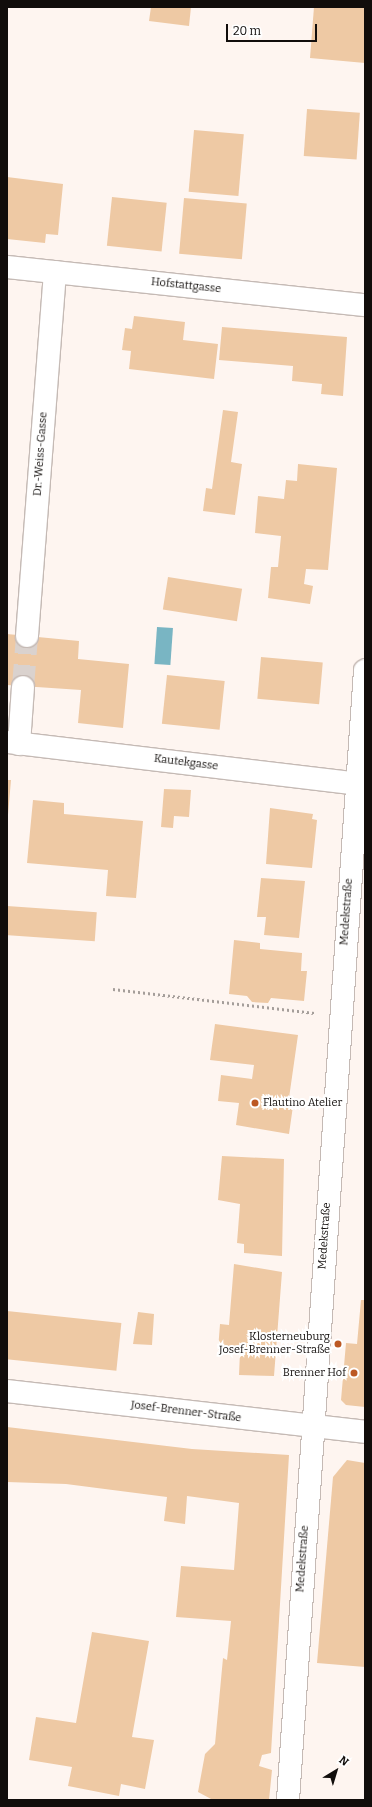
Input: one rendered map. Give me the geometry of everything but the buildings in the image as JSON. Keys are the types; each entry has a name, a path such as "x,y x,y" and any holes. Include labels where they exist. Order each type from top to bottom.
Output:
{"street":[{"name":"Hofstattgasse","path":"7,267 365,305"},
{"name":"Dr.-Weiss-Gasse","path":"28,636 55,272"},
{"name":"Medekstraße","path":"288,1800 312,1426 360,784 365,671"},
{"path":"13,743 23,687"},
{"name":"Kautekgasse","path":"13,743 360,784"},
{"name":"Josef-Brenner-Straße","path":"7,1391 365,1432"}],"path":[{"path":"113,989 313,1013"}],"water":[{"path":"157,627 173,628 170,665 154,664"}],"tunnel":[{"path":"23,687 27,636"}],"place":[{"name":"Flautino Atelier","path":"255,1103"},
{"name":"Klosterneuburg Josef-Brenner-Straße","path":"338,1344"},
{"name":"Brenner Hof","path":"354,1373"}]}
